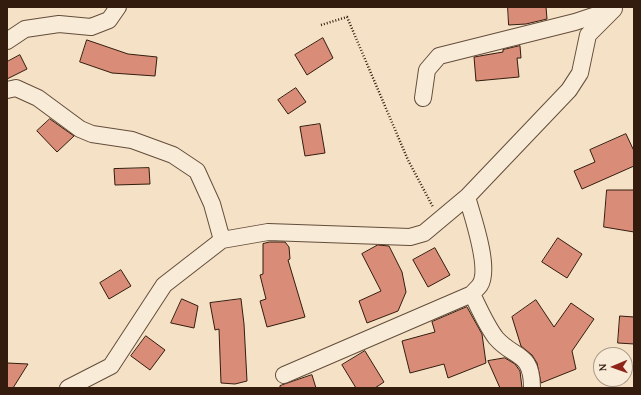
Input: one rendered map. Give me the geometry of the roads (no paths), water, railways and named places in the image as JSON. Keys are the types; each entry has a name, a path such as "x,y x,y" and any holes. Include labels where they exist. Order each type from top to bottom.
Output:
{"street":[{"path":"7,41 25,30 59,24 91,27 109,20 118,7"},
{"path":"423,98 427,70 440,56 575,22 617,8"},
{"path":"68,388 111,366 164,285 222,240 268,232 410,237 424,233 467,197 569,90 580,73 588,35 617,8"},
{"path":"7,90 16,88 38,98 80,129 92,134 132,140 173,155 197,171 212,204 222,240"},
{"path":"284,375 472,294 481,284 484,271 478,234 467,197"},
{"path":"472,294 496,338 526,360 532,379 532,388"}]}
